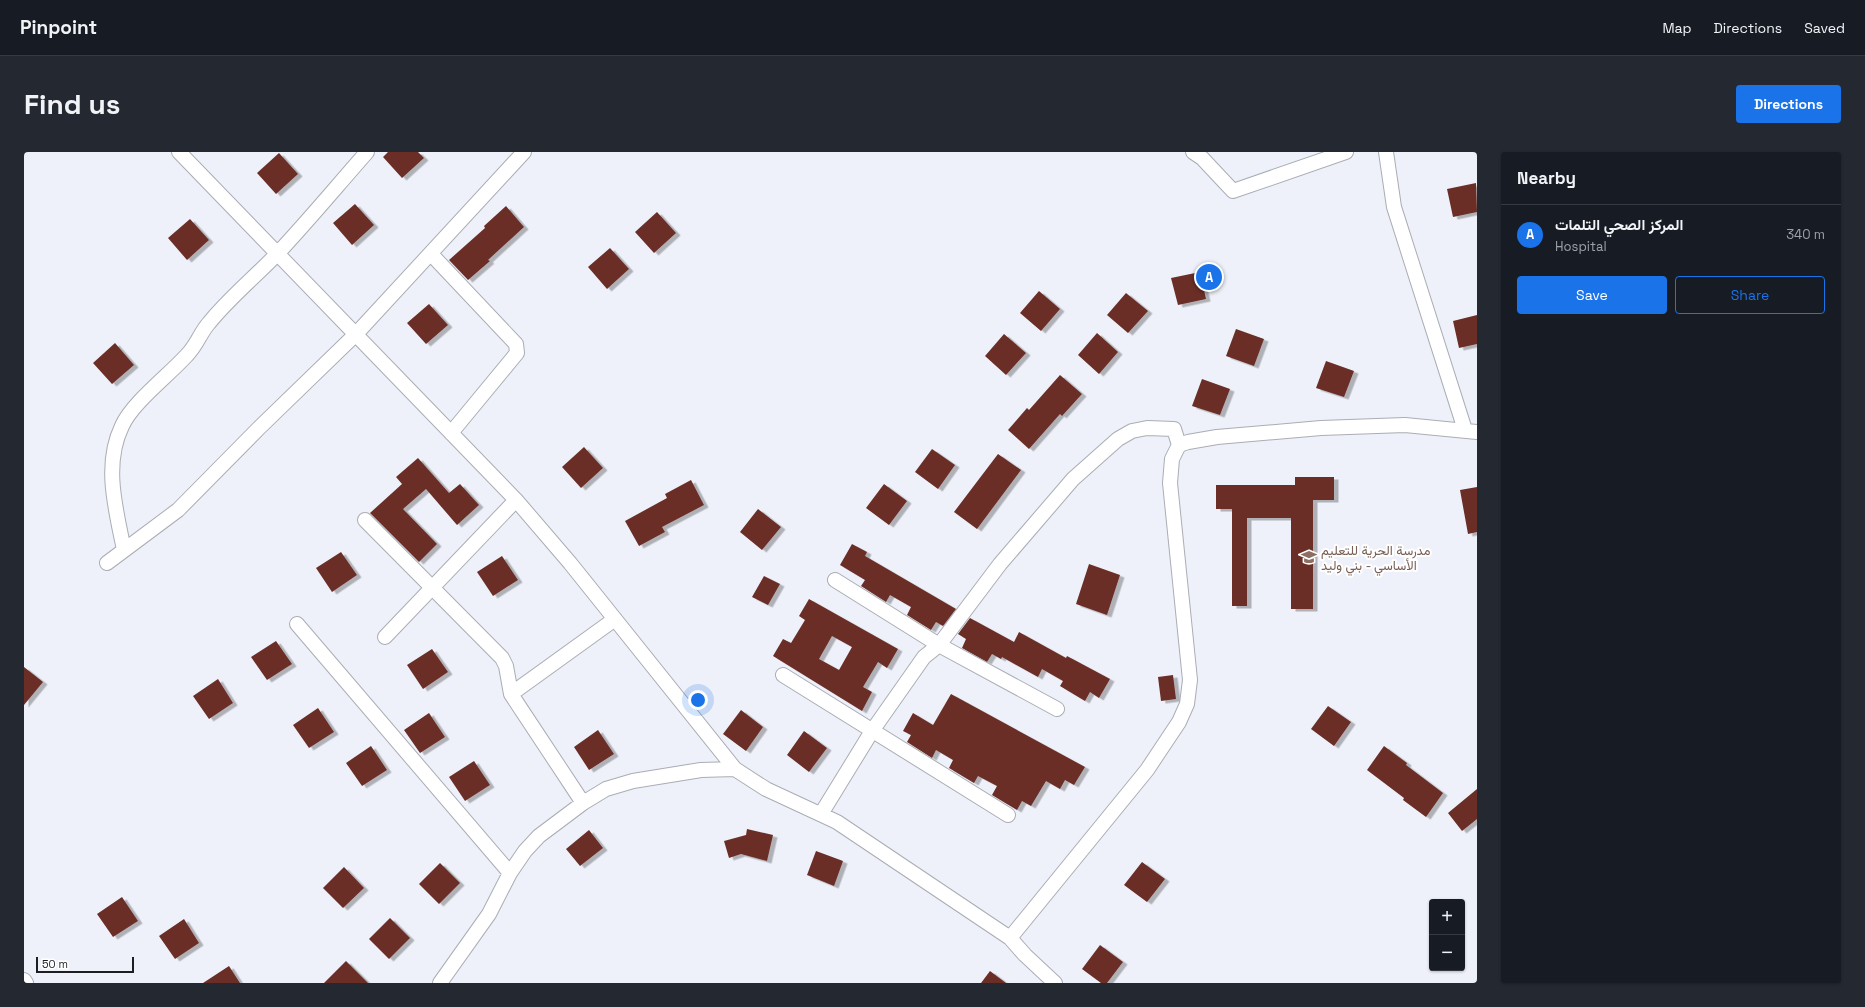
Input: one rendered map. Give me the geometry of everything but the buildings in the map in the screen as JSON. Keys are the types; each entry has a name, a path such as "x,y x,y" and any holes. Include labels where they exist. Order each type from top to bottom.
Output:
{"street":[{"path":"179,152 516,500 615,619 734,769 766,789 837,822 1010,938 1030,960 1055,983"},
{"path":"124,550 114,500 112,475 115,449 121,426 128,414 197,344 208,323 277,254 367,152"},
{"path":"107,563 178,510 259,428 356,334 524,152"},
{"path":"1193,152 1202,158 1233,191 1346,152"},
{"path":"1010,938 1147,770 1179,722 1187,704 1190,680 1170,483 1172,459 1179,446 1188,442 1217,437 1321,428 1405,425 1471,431 1394,207 1386,152"},
{"path":"431,254 516,344 518,348 517,353 451,433"},
{"path":"821,814 872,731 924,657 939,645 1000,564 1068,485 1118,439 1132,432 1147,428 1174,429 1179,446"},
{"path":"385,637 516,500"},
{"path":"365,520 502,658 506,666 511,694 583,803"},
{"path":"835,580 939,645 1057,709"},
{"path":"511,694 615,619"},
{"path":"297,624 510,873"},
{"path":"783,675 1008,816"},
{"path":"440,983 489,914 510,873 525,851 539,836 583,803 606,789 633,780 701,770 734,769"}],"place":[{"name":"المركز الصحي التلمات","path":"1209,277"},
{"name":"مدرسة الحرية للتعليم الأساسي - بني وليد","path":"1309,557"}]}
